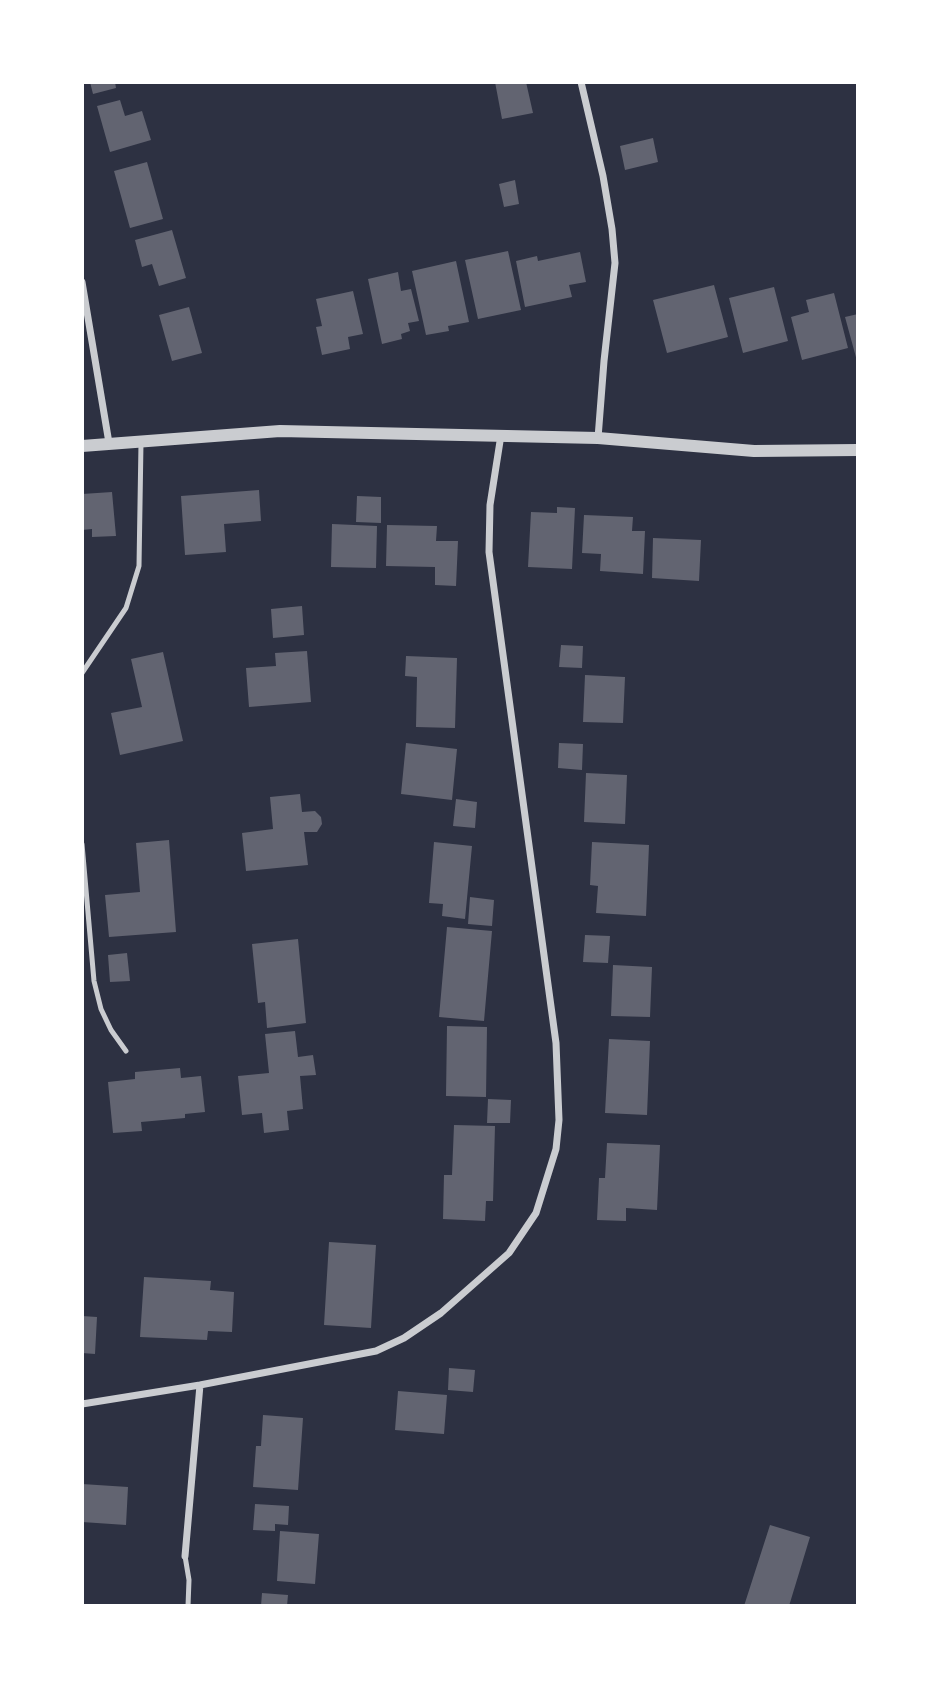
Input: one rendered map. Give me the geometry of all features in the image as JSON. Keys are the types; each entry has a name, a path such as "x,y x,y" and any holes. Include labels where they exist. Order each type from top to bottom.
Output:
{"street":[{"path":"582,82 612,229 615,263 598,438"},
{"path":"82,282 109,443"},
{"path":"82,446 280,431 598,438 754,450 858,450"},
{"path":"82,1404 200,1385 376,1351 404,1338 441,1313 509,1253 530,1222 556,1149 559,1120 557,1064 489,552 490,505 501,435"},
{"path":"185,1556 200,1385"}],"lane":[{"path":"82,673 126,608 139,566 141,441"},
{"path":"82,844 94,981 101,1009 111,1030 126,1051"},
{"path":"185,1556 188,1606"}],"building":[{"path":"90,82 115,82 116,88 93,94"},
{"path":"495,82 526,82 533,113 502,119"},
{"path":"120,100 125,116 142,111 151,140 110,152 97,106"},
{"path":"653,138 658,162 625,170 620,146"},
{"path":"147,162 163,219 130,228 114,171"},
{"path":"515,180 519,204 504,207 499,184"},
{"path":"172,230 186,278 159,286 152,264 142,267 135,240"},
{"path":"508,251 521,310 478,319 465,260"},
{"path":"580,252 586,282 569,285 572,297 525,307 516,261 537,256 538,261"},
{"path":"456,261 469,322 448,326 449,331 426,335 412,271"},
{"path":"398,272 401,291 411,289 419,321 408,323 410,331 401,334 402,339 382,344 368,279"},
{"path":"714,285 728,337 667,353 653,300"},
{"path":"774,287 788,341 743,353 729,298"},
{"path":"353,291 363,334 348,337 350,349 322,355 316,327 322,326 316,299"},
{"path":"834,293 848,348 802,360 791,317 809,312 806,300"},
{"path":"189,307 202,353 172,361 159,315"},
{"path":"858,314 858,361 857,361 845,317"},
{"path":"259,490 261,521 224,524 226,552 185,555 181,496"},
{"path":"112,492 116,536 92,537 92,529 82,530 82,494"},
{"path":"357,496 381,497 381,523 356,522"},
{"path":"557,507 575,508 572,569 528,567 531,512 557,513"},
{"path":"584,515 633,517 632,531 645,531 643,574 600,571 601,554 582,553"},
{"path":"332,524 377,526 376,568 331,567"},
{"path":"387,525 437,526 436,541 458,541 456,586 435,585 435,567 386,566"},
{"path":"653,538 701,540 699,581 652,578"},
{"path":"302,606 304,635 273,638 271,609"},
{"path":"561,645 583,646 582,668 559,667"},
{"path":"307,651 311,702 249,707 246,668 276,666 275,653"},
{"path":"163,652 183,741 120,755 111,713 142,707 131,659"},
{"path":"406,656 457,658 455,728 416,727 417,677 405,676"},
{"path":"585,675 625,677 623,723 583,722"},
{"path":"406,743 457,749 452,800 401,794"},
{"path":"559,743 583,744 582,770 558,768"},
{"path":"586,773 627,775 625,824 584,822"},
{"path":"300,794 302,812 315,811 321,817 322,824 317,832 304,832 308,865 246,871 242,833 273,829 270,797"},
{"path":"456,799 477,802 475,828 453,826"},
{"path":"169,840 176,932 109,937 105,895 140,892 136,843"},
{"path":"434,842 472,846 465,919 442,916 443,904 429,903"},
{"path":"592,842 649,845 646,916 596,913 598,886 590,885"},
{"path":"470,897 494,900 492,926 468,924"},
{"path":"447,927 492,931 484,1021 439,1017"},
{"path":"585,935 610,936 608,963 583,962"},
{"path":"298,939 306,1023 267,1028 265,1002 258,1003 252,944"},
{"path":"127,953 130,981 110,982 108,955"},
{"path":"613,965 652,967 650,1017 611,1016"},
{"path":"447,1026 487,1027 486,1097 446,1096"},
{"path":"295,1031 298,1057 313,1055 316,1075 300,1076 303,1109 287,1111 289,1130 264,1133 262,1113 242,1115 238,1076 269,1073 265,1034"},
{"path":"609,1039 650,1041 647,1115 605,1113"},
{"path":"180,1068 181,1078 201,1076 205,1112 185,1114 185,1118 141,1122 142,1131 113,1133 108,1082 135,1079 135,1072"},
{"path":"488,1099 511,1100 510,1123 487,1123"},
{"path":"454,1125 495,1126 493,1201 486,1201 485,1221 443,1219 444,1175 452,1175"},
{"path":"607,1143 660,1145 657,1210 626,1208 626,1221 597,1220 599,1178 605,1178"},
{"path":"329,1242 376,1245 371,1328 324,1325"},
{"path":"144,1277 211,1281 210,1290 234,1292 232,1332 208,1331 207,1340 140,1337"},
{"path":"82,1316 97,1317 95,1354 82,1353"},
{"path":"449,1368 475,1370 473,1392 448,1390"},
{"path":"398,1391 447,1395 444,1434 395,1430"},
{"path":"263,1415 303,1418 298,1490 253,1487 256,1446 261,1446"},
{"path":"82,1484 128,1487 126,1525 82,1522"},
{"path":"255,1504 289,1506 288,1525 275,1524 275,1531 253,1530"},
{"path":"770,1525 810,1537 789,1606 744,1606"},
{"path":"280,1531 319,1534 315,1584 277,1581"},
{"path":"262,1593 288,1595 287,1606 261,1606"}]}
